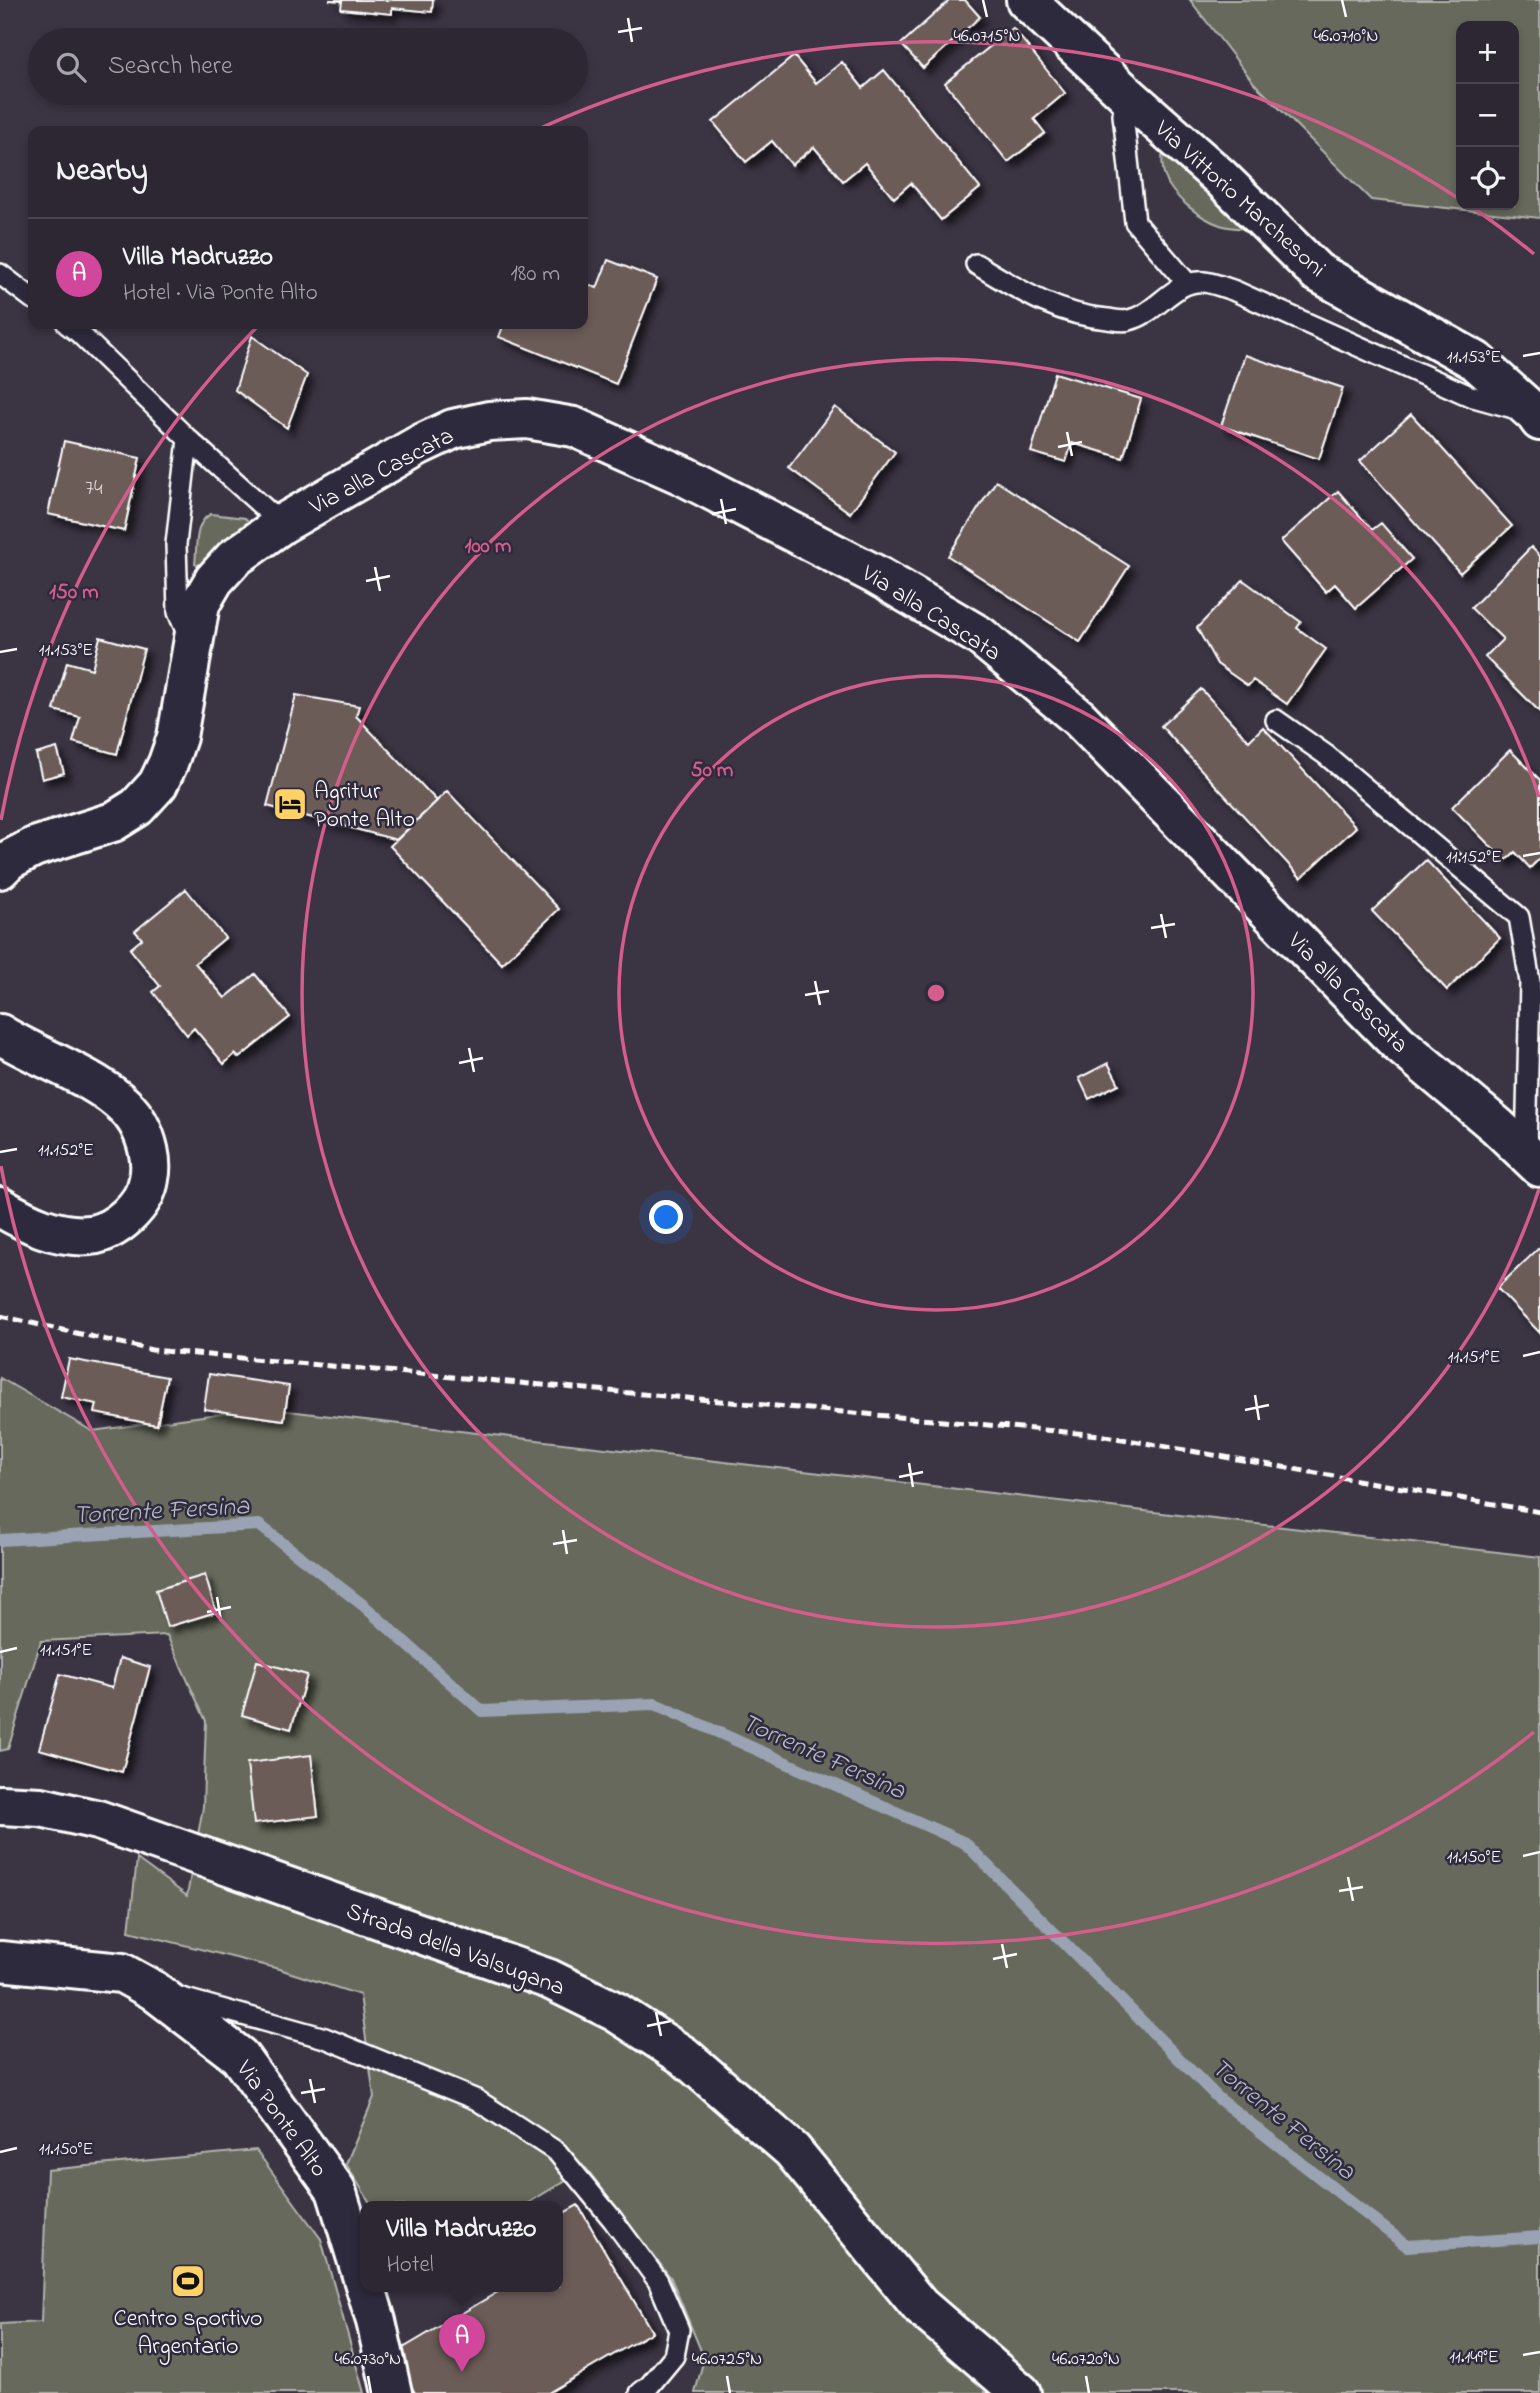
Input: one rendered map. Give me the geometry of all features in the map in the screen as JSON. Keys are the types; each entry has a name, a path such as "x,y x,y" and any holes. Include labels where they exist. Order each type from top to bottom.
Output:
{"street":[{"name":"Via Vittorio Marchesoni","path":"1026,0 1220,177 1317,272 1476,361 1538,416"},
{"name":"Via alla Cascata","path":"0,869 9,860 34,847 113,822 137,807 158,784 177,737 200,604 214,580 234,558 282,524 419,445 453,429 489,421 527,419 574,427 684,476 876,575 980,636 1079,718 1398,1043 1533,1160"},
{"path":"0,1034 25,1050 99,1087 123,1103 138,1123 149,1150 149,1180 136,1207 115,1226 92,1235 65,1234 34,1226 0,1207"},
{"name":"Strada della Valsugana","path":"0,1805 41,1807 98,1820 549,1979 615,2012 684,2056 792,2150 920,2306 1021,2393"},
{"name":"Via Ponte Alto","path":"0,1961 122,1973 153,1990 239,2056 336,2190 360,2269"},
{"name":"Via Ponte Alto","path":"367,2292 392,2393"}],"lane":[{"path":"1125,93 1123,115 1135,222 1188,284"},
{"path":"976,264 1034,300 1085,317 1127,321 1145,315 1188,284 1204,282 1235,291 1470,397 1538,416"},
{"path":"0,274 28,295"},
{"name":"Via alla Cascata","path":"74,329 188,439 282,524"},
{"path":"188,439 176,544 178,612 192,646"},
{"name":"Via alla Cascata","path":"1276,720 1326,755 1519,917 1530,982 1533,1160"},
{"path":"153,1990 338,2043 477,2100 557,2152 613,2220 658,2281 679,2330 674,2356 640,2393"}],"green space":[{"path":"1190,0 1540,0 1540,218 1465,210 1519,210 1519,21 1456,21 1456,209 1371,200 1254,83"},
{"path":"1163,143 1248,229 1226,227 1212,222 1180,199 1164,173"},
{"path":"211,514 245,518 248,521 246,527 223,541 199,566 195,564 197,536 202,523"},
{"path":"0,1378 92,1431 262,1408 1540,1557 1540,2393 695,2393 704,2358 671,2278 586,2168 531,2201 369,2201 346,2164 374,2097 360,1995 279,1969 129,1931 137,1859 187,1896 203,1807 206,1721 167,1635 41,1641 8,1749 0,1751"},
{"name":"Centro sportivo Argentario","path":"256,2150 321,2239 364,2393 0,2393 0,2324 41,2322 47,2170"}],"building":[{"path":"329,0 433,0 432,12 392,8 392,14 341,9 342,1"},
{"path":"950,0 965,0 980,17 923,68 901,44"},
{"path":"1013,28 1065,93 1034,119 1045,133 1008,162 945,83"},
{"path":"794,56 816,83 842,62 863,88 884,70 980,188 941,220 911,183 894,198 865,163 843,181 814,147 792,165 772,141 746,162 713,122"},
{"path":"608,260 657,279 616,384 499,337 502,329 588,329 588,285 597,288"},
{"path":"252,336 307,375 287,428 235,390"},
{"path":"1245,355 1343,388 1319,459 1221,426"},
{"path":"1055,373 1141,399 1123,458 1072,443 1066,462 1031,452"},
{"path":"835,407 895,452 850,513 789,468"},
{"path":"1411,414 1512,526 1460,573 1360,461"},
{"path":"64,441 140,458 124,531 48,514"},
{"path":"996,481 1129,566 1080,642 948,556"},
{"path":"1338,491 1372,530 1381,523 1412,559 1356,608 1335,584 1326,592 1281,541"},
{"path":"1531,547 1540,556 1540,712 1485,657 1503,639 1471,608"},
{"path":"1243,580 1301,622 1297,628 1326,649 1287,704 1253,680 1248,686 1217,664 1197,628"},
{"path":"100,637 144,649 117,754 73,742 80,717 54,710 67,662 92,669"},
{"path":"1201,689 1249,741 1263,727 1356,827 1301,878 1161,726"},
{"path":"296,695 359,706 356,716 437,801 397,840 267,806"},
{"path":"57,748 64,773 42,779 36,754"},
{"path":"1510,750 1540,780 1540,858 1530,868 1515,852 1505,861 1452,807"},
{"path":"447,791 559,909 502,964 390,846"},
{"path":"1426,860 1500,938 1447,990 1372,911"},
{"path":"186,889 225,938 195,963 225,998 255,974 290,1017 239,1058 235,1054 224,1064 194,1028 187,1035 153,992 160,986 130,949 142,939 135,931"},
{"path":"1108,1063 1119,1084 1089,1099 1079,1078"},
{"path":"1540,1247 1540,1333 1497,1288"},
{"path":"69,1359 167,1377 157,1425 95,1413 97,1404 61,1397"},
{"path":"209,1374 289,1386 284,1420 204,1409"},
{"path":"205,1575 216,1612 167,1627 156,1590"},
{"path":"120,1658 150,1667 122,1772 39,1749 60,1674 112,1688"},
{"path":"257,1661 307,1675 291,1729 242,1715"},
{"path":"311,1755 318,1816 254,1824 247,1763"},
{"path":"578,2205 652,2332 548,2393 415,2393 393,2354 498,2292 563,2292 563,2213"}],"waterway":[{"name":"Torrente Fersina","path":"0,1540 259,1525 363,1605 482,1711 655,1704 965,1843 1218,2098 1407,2246 1540,2237"}],"railway":[{"path":"0,1316 152,1350 1099,1435 1540,1512"}],"place":[{"name":"Agritur Ponte Alto","path":"290,804"},
{"name":"Centro sportivo Argentario","path":"188,2281"},
{"name":"Villa Madruzzo","path":"462,2372"}]}
